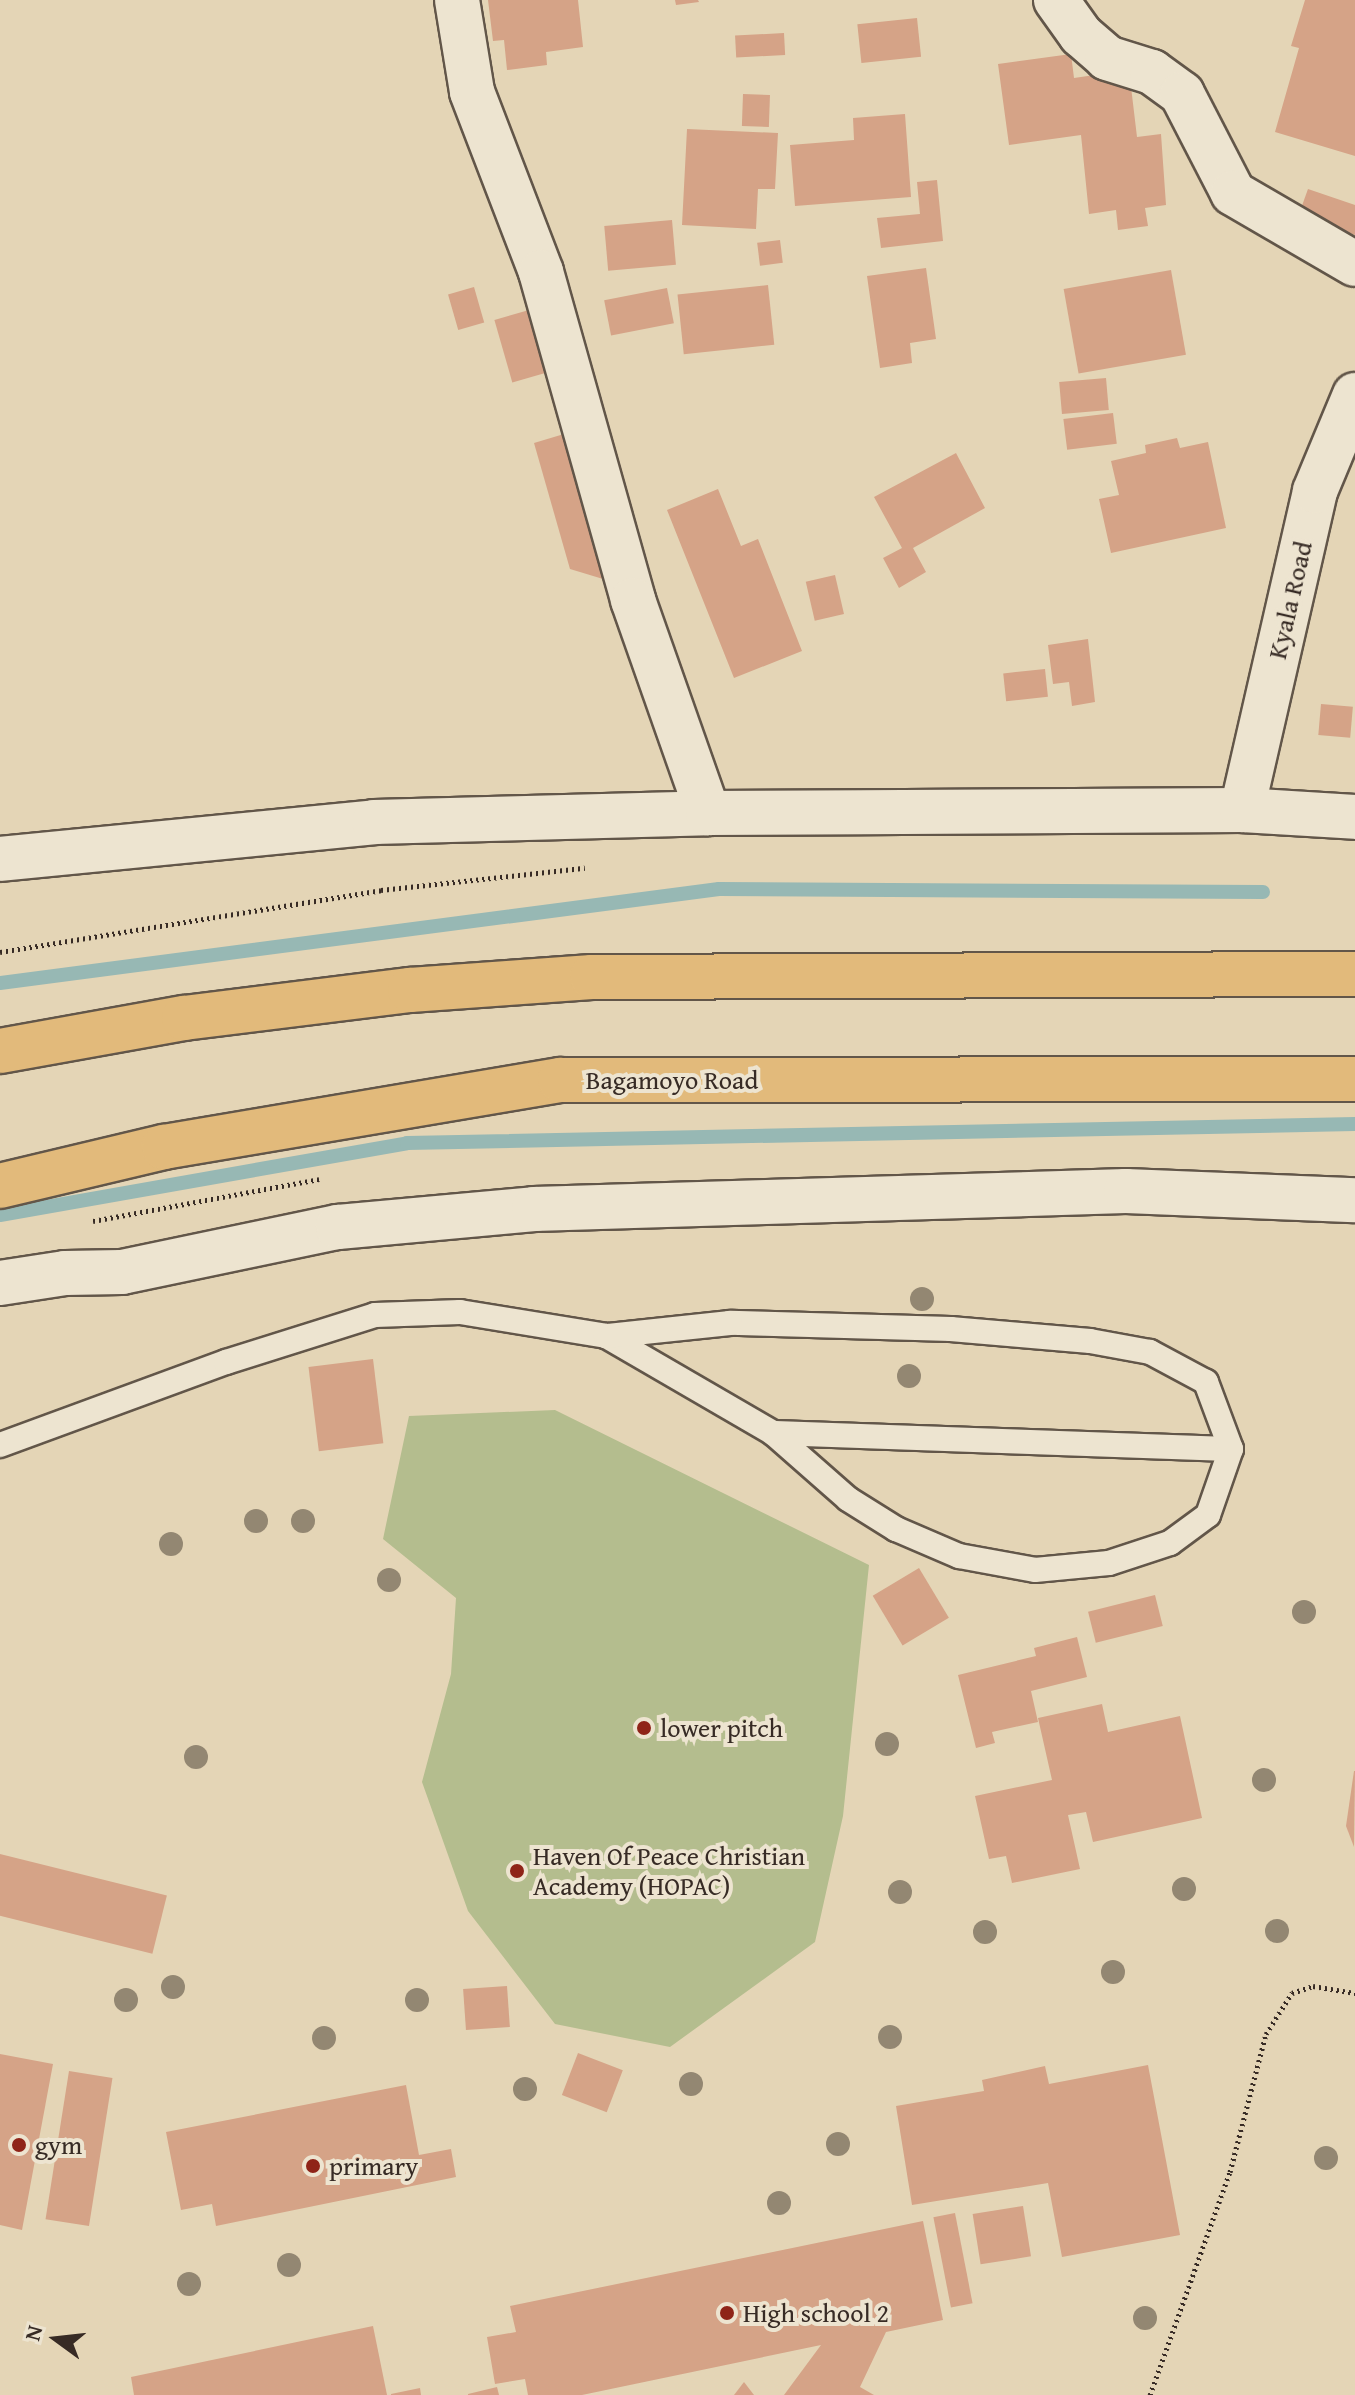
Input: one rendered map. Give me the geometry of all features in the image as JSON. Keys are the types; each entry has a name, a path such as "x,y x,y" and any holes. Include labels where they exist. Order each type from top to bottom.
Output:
{"highway":[{"path":"0,1051 184,1018 410,990 592,977 1355,974"},
{"name":"Bagamoyo Road","path":"0,1186 164,1147 560,1080 1355,1079"}],"street":[{"path":"457,0 472,92 527,229 633,600 708,813"},
{"path":"1056,0 1081,35 1107,58 1152,72 1182,94 1233,193 1355,264"},
{"name":"Kyala Road","path":"1242,810 1315,491 1355,395"},
{"path":"0,859 374,822 708,813 1242,810 1355,817"},
{"path":"0,1283 65,1273 122,1272 338,1227 534,1209 1126,1191 1355,1200"}],"lane":[{"path":"0,1445 226,1362 375,1315 460,1312 606,1336 730,1323 951,1329 1105,1344 1150,1352 1206,1382 1231,1449 1208,1515 1170,1543 1109,1563 1035,1570 959,1556 896,1529 848,1499 773,1433 606,1336"},
{"path":"773,1433 1231,1449"}],"path":[{"path":"0,952 381,890 601,866"},
{"path":"1150,2395 1230,2172 1266,2034 1292,1993 1313,1986 1355,1993"}],"green space":[{"name":"lower pitch","path":"555,1410 869,1565 843,1816 815,1942 670,2047 555,2024 468,1911 422,1782 451,1674 456,1598 383,1539 409,1416"}],"building":[{"path":"488,0 578,0 583,47 546,52 547,65 507,70 504,40 493,41"},
{"path":"675,0 698,0 699,2 676,5"},
{"path":"1305,0 1355,0 1355,156 1275,132 1299,48 1291,46"},
{"path":"917,18 921,57 861,63 857,24"},
{"path":"784,33 785,55 736,58 735,36"},
{"path":"1071,54 1074,78 1129,70 1137,137 1161,134 1166,205 1145,208 1148,226 1118,230 1116,210 1089,214 1081,135 1009,145 998,64"},
{"path":"743,94 770,95 769,127 742,126"},
{"path":"905,114 911,197 795,206 790,145 854,140 853,118"},
{"path":"687,129 778,133 775,189 758,189 756,229 682,225"},
{"path":"937,180 943,241 881,248 877,218 920,214 917,182"},
{"path":"1308,189 1355,205 1355,235 1299,214"},
{"path":"672,220 676,265 608,271 604,226"},
{"path":"780,240 783,263 760,266 757,243"},
{"path":"926,268 936,339 910,343 912,363 880,368 867,276"},
{"path":"1171,270 1186,355 1079,374 1064,289"},
{"path":"768,285 774,345 684,354 677,295"},
{"path":"474,287 484,323 458,330 448,294"},
{"path":"667,288 674,323 611,336 604,300"},
{"path":"529,310 547,372 512,382 494,320"},
{"path":"1106,378 1109,410 1062,414 1059,382"},
{"path":"1113,413 1117,444 1067,450 1063,419"},
{"path":"564,434 613,582 570,569 534,443"},
{"path":"1177,438 1180,448 1208,442 1226,528 1111,553 1099,499 1119,495 1111,461 1146,453 1145,445"},
{"path":"956,453 985,508 913,548 926,572 899,588 883,558 902,548 874,497"},
{"path":"718,489 741,546 758,539 802,651 734,678 667,510"},
{"path":"835,575 844,614 815,621 806,582"},
{"path":"1088,639 1095,702 1072,706 1069,682 1053,684 1048,645"},
{"path":"1045,669 1048,697 1006,701 1003,673"},
{"path":"1321,704 1353,707 1350,738 1318,735"},
{"path":"373,1359 383,1443 319,1451 308,1367"},
{"path":"919,1568 949,1618 903,1646 873,1596"},
{"path":"1155,1595 1163,1626 1096,1643 1088,1612"},
{"path":"1077,1637 1087,1677 1031,1691 1038,1722 992,1732 995,1743 976,1748 958,1675 1036,1656 1034,1648"},
{"path":"1102,1704 1108,1732 1180,1716 1202,1818 1093,1842 1086,1812 1068,1815 1080,1869 1012,1883 1006,1856 989,1859 975,1796 1052,1780 1038,1718"},
{"path":"1355,1771 1354,1847 1346,1826"},
{"path":"0,1854 167,1896 152,1954 0,1916"},
{"path":"507,1986 510,2027 466,2030 463,1989"},
{"path":"578,2053 623,2070 607,2112 562,2095"},
{"name":"gym","path":"0,2054 53,2064 22,2230 0,2225"},
{"path":"1148,2065 1180,2235 1062,2257 1048,2183 912,2205 896,2106 984,2091 982,2080 1045,2066 1049,2084"},
{"path":"69,2071 112,2078 89,2226 46,2219"},
{"name":"primary","path":"406,2085 419,2155 451,2149 456,2177 216,2226 212,2204 181,2210 166,2132"},
{"path":"1023,2206 1031,2256 981,2264 973,2214"},
{"path":"955,2213 973,2303 951,2308 933,2217"},
{"name":"High school 2","path":"923,2221 943,2320 886,2332 860,2387 874,2395 784,2395 821,2345 582,2395 528,2395 525,2379 495,2384 487,2337 516,2332 510,2306"},
{"path":"373,2326 387,2395 134,2395 131,2377"},
{"name":"High school 2","path":"744,2382 754,2395 734,2395"},
{"path":"497,2387 499,2395 468,2395 468,2394"},
{"path":"420,2388 421,2395 391,2395 391,2394"}],"waterway":[{"path":"0,983 719,889 1263,892"},
{"path":"0,1215 407,1143 1355,1124"}],"place":[{"name":"lower pitch","path":"644,1728"},
{"name":"Haven Of Peace Christian Academy (HOPAC)","path":"517,1871"},
{"name":"gym","path":"19,2145"},
{"name":"primary","path":"313,2166"},
{"name":"High school 2","path":"727,2313"}]}
